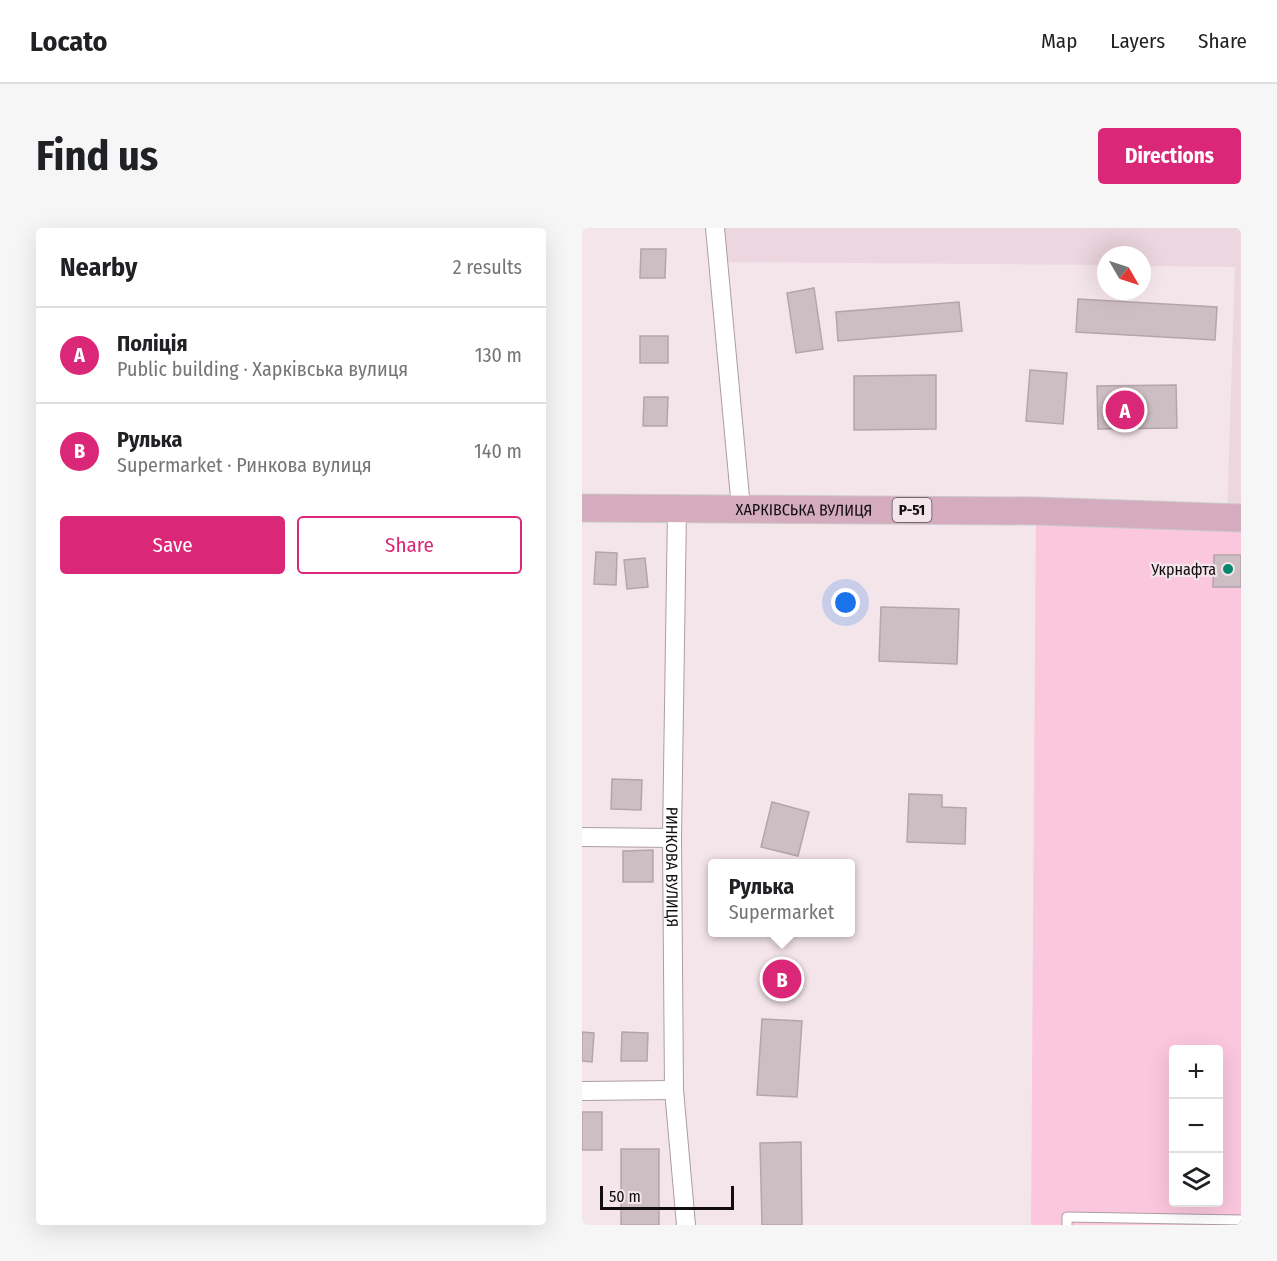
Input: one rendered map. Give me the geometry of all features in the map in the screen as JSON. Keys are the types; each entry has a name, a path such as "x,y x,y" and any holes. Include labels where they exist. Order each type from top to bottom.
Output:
{"main road":[{"name":"ХАРКІВСЬКА ВУЛИЦЯ","path":"582,508 1036,512 1241,518"}],"street":[{"path":"715,228 741,508"},
{"name":"РИНКОВА ВУЛИЦЯ","path":"677,509 672,838 674,1090 686,1225"},
{"path":"582,837 672,838"},
{"path":"582,1091 674,1090"}],"lane":[{"path":"1067,1225 1067,1217 1181,1222 1241,1220"}],"shaded area":[{"path":"715,228 1241,228 1241,518 1227,518 1235,267 1151,266 1151,246 1097,246 1097,265 718,262"},
{"path":"1036,511 1241,518 1241,1225 1031,1225"}],"building":[{"path":"641,249 666,249 665,278 640,278"},
{"path":"814,288 823,349 796,353 787,293"},
{"path":"1078,299 1217,307 1215,340 1076,332"},
{"path":"959,302 962,331 838,341 836,312"},
{"path":"640,336 668,336 668,363 640,363"},
{"path":"1030,370 1067,373 1063,424 1026,421"},
{"path":"936,375 936,429 854,430 854,376"},
{"path":"1176,385 1177,428 1098,429 1097,386"},
{"path":"644,397 668,397 667,426 643,426"},
{"path":"596,552 617,553 616,585 594,584"},
{"path":"1214,555 1241,555 1241,587 1213,587"},
{"path":"645,558 648,587 627,589 624,560"},
{"path":"881,607 959,609 957,664 879,661"},
{"path":"612,779 642,780 641,810 611,809"},
{"path":"909,794 942,795 942,807 966,808 965,844 907,842"},
{"path":"772,802 809,812 798,856 761,847"},
{"path":"653,850 653,882 623,882 623,851"},
{"path":"762,1019 802,1021 797,1097 757,1095"},
{"path":"582,1032 594,1033 592,1062 582,1061"},
{"path":"622,1032 648,1033 647,1061 621,1061"},
{"path":"582,1112 602,1112 602,1150 582,1150"},
{"path":"801,1142 802,1225 762,1225 760,1143"},
{"path":"621,1149 659,1149 659,1225 621,1225"}],"place":[{"name":"Поліція","path":"1125,410"},
{"name":"Укрнафта","path":"1228,569"},
{"name":"Рулька","path":"782,979"}]}
